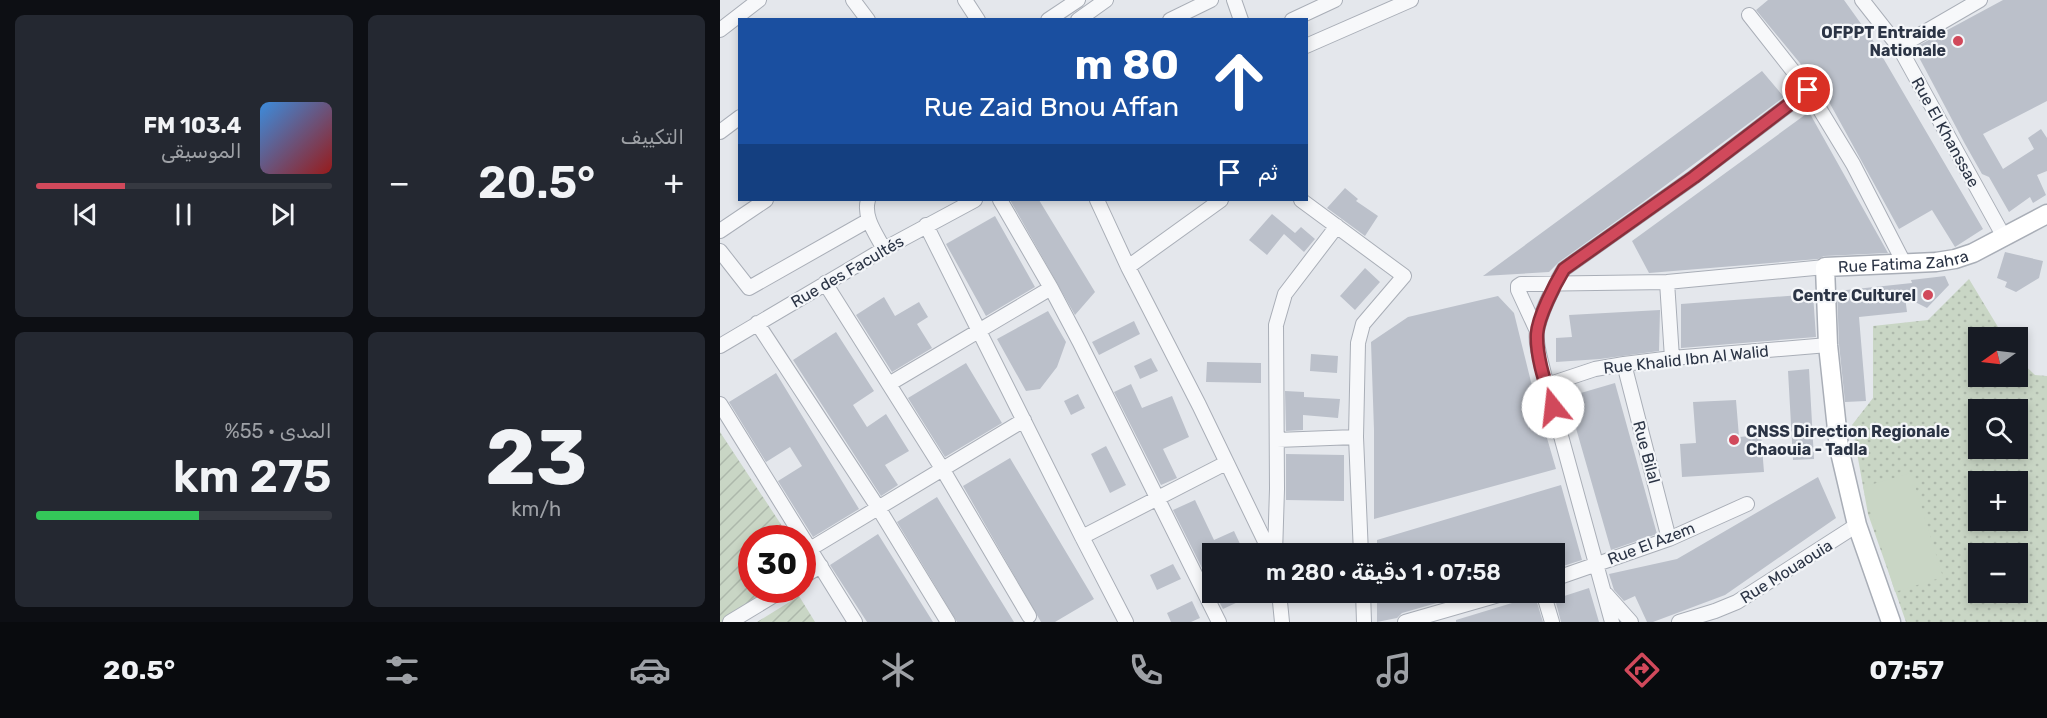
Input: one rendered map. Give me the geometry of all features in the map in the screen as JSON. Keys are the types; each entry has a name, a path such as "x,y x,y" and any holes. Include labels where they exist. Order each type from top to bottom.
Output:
{"street":[{"path":"853,0 866,18"},
{"path":"965,0 977,18"},
{"path":"1081,18 1106,0"},
{"path":"1174,18 1211,0"},
{"path":"1234,0 1240,18"},
{"path":"1296,18 1335,0"},
{"path":"1308,45 1411,0"},
{"name":"Rue El Khanssae","path":"1862,0 1899,47 2004,237"},
{"path":"1899,47 1980,0"},
{"path":"1051,18 1074,1 1080,18"},
{"path":"720,30 751,2 758,18"},
{"path":"1749,15 1808,90 1853,164 1904,263"},
{"path":"1537,331 1555,285 1564,269 1694,177 1808,90"},
{"path":"720,132 738,118"},
{"path":"720,231 764,201"},
{"path":"868,201 868,220 884,249"},
{"name":"Rue des Facultés","path":"720,346 926,225 951,205 970,201"},
{"path":"1001,201 1051,288 1220,622"},
{"path":"1097,201 1128,267 1267,543"},
{"path":"1128,267 1220,201"},
{"path":"1302,201 1404,276 1363,324 1358,343 1356,437 1361,543"},
{"name":"Rue Fatima Zahra","path":"1891,622 1857,525 1839,448 1828,345 1825,267 1955,259 1973,253 2047,214"},
{"path":"720,251 749,288 868,220"},
{"path":"926,225 1126,622"},
{"path":"1273,543 1277,440 1276,325 1285,294 1337,226"},
{"path":"1612,622 1546,385 1537,331 1518,286 1531,283 1555,285 1667,282 1825,267"},
{"path":"1667,282 1672,358"},
{"path":"825,283 944,470 1029,616"},
{"path":"889,384 1051,288"},
{"path":"758,323 879,509 948,622"},
{"name":"Rue Khalid Ibn Al Walid","path":"1546,385 1595,369 1624,364 1828,345"},
{"name":"Rue Bilal","path":"1624,364 1669,539"},
{"path":"720,404 795,525"},
{"path":"816,546 1024,420"},
{"path":"1277,440 1356,437"},
{"path":"1082,537 1226,463"},
{"name":"Rue El Azem","path":"1565,575 1669,539 1747,504"},
{"name":"Rue Mouaouia","path":"1679,622 1737,602 1857,525"},
{"path":"816,558 855,622"},
{"path":"816,569 821,566"},
{"path":"1605,592 1631,622"},
{"path":"730,622 761,603"},
{"path":"1280,603 1282,622"},
{"path":"1363,603 1364,622"},
{"path":"1405,622 1471,603"},
{"path":"1546,603 1552,622"}],"green space":[{"path":"1969,279 1998,327 1968,327 1968,387 2028,387 2028,368 2035,375 2047,376 2047,622 1906,622 1868,514 1852,425 1873,398 1873,326 1928,320"},
{"path":"720,432 781,525 738,525 738,603 757,603 726,622 720,622"},
{"path":"1911,473 1943,577 1895,592 1863,487"},
{"path":"788,603 803,603 815,622 757,622"}],"building":[{"path":"1768,0 1844,0 1872,39 1983,229 1955,247 1932,210 1899,229 1823,91 1756,10"},
{"path":"2003,0 2047,0 2047,101 1983,134 2003,169 2034,149 2028,138 2041,129 2047,138 2047,171 2037,175 2046,195 2033,203 2030,197 2009,212 1989,177 1982,174 1914,48"},
{"path":"1762,71 1784,97 1559,262 1549,272 1483,276"},
{"path":"1809,112 1888,253 1824,256 1818,259 1649,273 1632,241"},
{"path":"1345,188 1358,199 1356,201 1378,216 1365,236 1327,208"},
{"path":"1011,201 1040,201 1095,292 1075,315"},
{"path":"1272,214 1295,233 1301,227 1315,239 1304,252 1284,234 1267,255 1249,240"},
{"path":"995,216 1035,287 986,316 946,244"},
{"path":"2005,252 2043,261 2039,278 2016,292 2005,287 2007,282 1997,278"},
{"path":"1365,268 1380,282 1355,310 1340,296"},
{"path":"1945,276 1949,285 1927,308 1905,297 1907,312 1859,317 1866,401 1845,402 1839,344 1837,291 1912,283 1911,280"},
{"path":"1813,294 1816,337 1681,348 1681,304"},
{"path":"1498,296 1514,313 1556,469 1374,519 1371,342 1408,317"},
{"path":"884,297 895,316 919,302 928,317 917,324 932,348 892,372 856,315"},
{"path":"1660,310 1659,351 1556,362 1556,338 1572,337 1569,315"},
{"path":"1048,311 1066,342 1057,367 1040,389 1026,391 997,339"},
{"path":"1134,321 1140,334 1099,355 1092,342"},
{"path":"836,332 874,391 853,405 867,427 886,414 909,451 885,465 898,485 881,496 793,360"},
{"path":"1311,354 1338,356 1337,373 1310,371"},
{"path":"1151,358 1158,371 1140,379 1134,366"},
{"path":"1207,362 1261,363 1261,383 1206,382"},
{"path":"966,363 1002,423 945,457 908,398"},
{"path":"1809,369 1814,459 1793,460 1788,371"},
{"path":"776,373 859,509 816,535 816,525 806,525 778,481 802,466 790,447 766,462 729,402"},
{"path":"1615,383 1657,534 1611,550 1567,397"},
{"path":"1131,384 1142,408 1172,396 1189,437 1163,449 1177,478 1161,485 1114,392"},
{"path":"1285,391 1304,392 1304,397 1340,399 1338,418 1303,415 1303,430 1286,431"},
{"path":"1078,394 1085,408 1071,415 1064,401"},
{"name":"CNSS Direction Regionale Chaouia - Tadla","path":"1736,400 1739,437 1761,435 1764,472 1682,477 1680,444 1696,443 1693,402"},
{"path":"1106,446 1126,485 1110,493 1091,454"},
{"path":"1286,454 1344,455 1344,501 1286,500"},
{"path":"1010,458 1094,599 1055,622 1041,622 963,486"},
{"path":"1818,477 1836,518 1725,595 1653,622 1647,622 1635,596 1624,601 1614,590 1609,574 1677,559"},
{"path":"1561,485 1582,560 1565,565 1565,543 1377,543 1377,540"},
{"path":"937,497 1014,622 957,622 897,522"},
{"path":"1195,500 1214,540 1234,531 1240,543 1202,543 1202,568 1173,510"},
{"path":"878,534 933,622 867,622 830,565"},
{"path":"1173,564 1181,579 1157,590 1150,575"},
{"path":"1589,588 1599,622 1561,622 1556,603 1565,603 1565,596"},
{"path":"1192,601 1200,618 1191,622 1171,622 1167,613"},
{"path":"1220,603 1236,603 1223,609"},
{"path":"1377,603 1437,603 1402,613 1397,618 1377,622"},
{"path":"1512,603 1537,603 1543,622 1456,622 1456,620"}],"place":[{"name":"OFPPT Entraide Nationale","path":"1958,41"},
{"name":"Centre Culturel","path":"1928,295"},
{"name":"CNSS Direction Regionale Chaouia - Tadla","path":"1734,440"}],"route":[{"path":"1553,407 1544,374 1537,331 1555,285 1564,269 1694,177 1808,90"}]}
